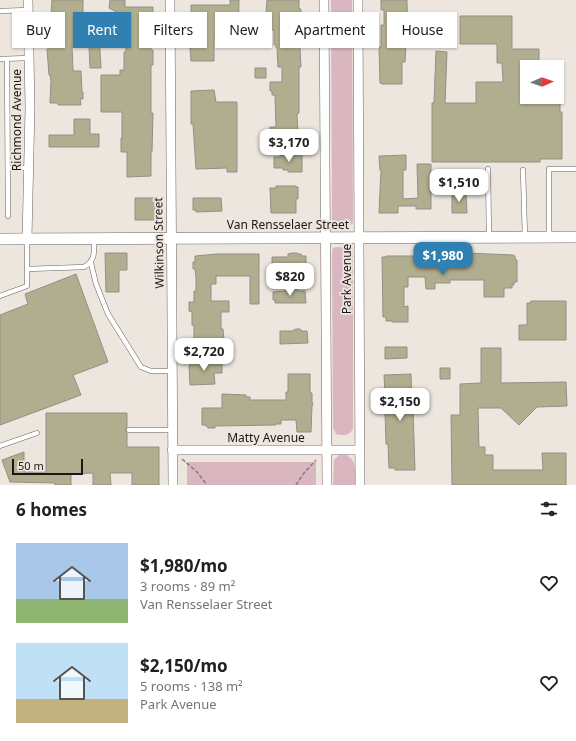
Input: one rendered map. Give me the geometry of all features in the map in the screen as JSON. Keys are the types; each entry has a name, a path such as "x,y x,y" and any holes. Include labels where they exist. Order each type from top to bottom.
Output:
{"street":[{"name":"Richmond Avenue","path":"27,239 29,168 28,0"},
{"name":"Wilkinson Street","path":"170,0 173,485"},
{"name":"Park Avenue","path":"324,0 326,485"},
{"name":"Park Avenue","path":"358,0 360,485"},
{"name":"Van Rensselaer Street","path":"0,239 576,238"},
{"name":"Matty Avenue","path":"172,450 360,450"}],"lane":[{"path":"0,11 28,10"},
{"path":"0,59 29,58"},
{"path":"8,59 8,216"},
{"path":"8,168 29,168"},
{"path":"488,169 489,238"},
{"path":"549,238 549,169 576,169"},
{"path":"524,170 525,238"},
{"path":"0,296 27,286 27,239"},
{"path":"28,269 84,267 90,263 93,257 94,239"},
{"path":"90,263 96,284 108,314 141,367 151,371 172,371"},
{"path":"129,430 172,430"},
{"path":"0,446 37,433"}],"path":[{"path":"172,450 197,472 207,485"},
{"path":"296,485 304,473 326,450"}],"shaded area":[{"path":"331,0 352,0 352,12 331,12"},
{"path":"331,48 352,48 353,223 350,225 335,225 332,219"},
{"path":"333,248 352,248 353,252 353,428 350,433 343,435 336,434 333,428 332,254"},
{"path":"344,454 352,459 354,463 355,485 333,485 334,460 339,455"},
{"path":"187,462 316,462 316,485 187,485"}],"building":[{"path":"52,0 83,0 83,12 73,12 72,46 73,71 81,71 83,99 80,99 81,105 58,105 58,103 50,103 51,81 49,75 47,49 65,48 65,12 51,12"},
{"path":"110,0 125,0 125,7 153,7 153,12 139,12 139,48 151,48 151,50 153,50 153,65 151,65 151,113 153,113 151,176 127,177 127,152 121,152 122,112 101,112 101,75 120,75 120,70 124,70 124,52 126,52 126,48 131,48 131,12 117,12 109,8"},
{"path":"230,0 239,0 239,12 215,12 214,61 191,61 190,48 207,48 207,12 191,12 191,5 230,5"},
{"path":"267,0 299,0 299,9 301,9 301,12 280,12 280,48 300,48 301,67 299,67 299,113 297,114 298,134 295,139 270,138 270,127 276,127 275,95 272,95 272,91 270,91 270,82 282,82 282,67 278,67 277,48 276,45 274,45 272,12 266,12"},
{"path":"381,0 407,0 407,12 387,12 387,48 406,48 405,62 402,62 402,84 380,83 379,47 381,47 381,25 384,25 384,10 381,10"},
{"path":"460,16 512,16 512,49 539,49 539,60 520,60 520,104 560,104 560,112 562,112 562,159 540,159 540,162 432,162 432,103 434,103 436,51 447,52 445,103 476,103 476,82 503,82 502,63 497,63 497,44 460,44"},
{"path":"89,48 100,48 101,68 90,68"},
{"path":"255,68 266,68 266,78 255,78"},
{"path":"214,90 216,102 237,102 237,172 227,172 227,168 196,169 193,124 191,124 191,91"},
{"path":"74,119 90,119 90,134 99,134 99,147 49,147 49,135 74,135"},
{"path":"280,154 302,154 302,172 288,172 288,170 283,170 283,168 274,168 274,157 280,157"},
{"path":"406,155 406,170 403,170 403,199 418,198 417,164 431,164 431,209 416,209 416,206 398,206 398,213 379,213 381,170 379,156"},
{"path":"276,186 298,187 296,213 271,213 270,188 276,188"},
{"path":"452,192 466,192 467,213 452,213"},
{"path":"135,198 156,198 156,220 135,220"},
{"path":"193,198 221,198 222,211 196,212 196,210 193,210"},
{"path":"441,252 513,255 517,260 517,282 514,282 512,288 504,288 504,297 484,297 484,280 450,280 450,283 435,283 435,289 426,289 425,277 408,277 408,287 404,287 404,307 408,306 408,322 386,321 386,317 383,317 382,257 422,256 422,253"},
{"path":"105,253 127,253 127,270 119,270 119,292 106,292"},
{"path":"292,253 306,256 306,268 272,268 272,257 288,257 288,254"},
{"path":"217,254 259,254 259,304 250,304 250,276 216,276 216,284 211,284 211,301 229,301 229,312 221,312 221,329 223,329 224,340 194,341 192,312 189,311 189,302 194,302 194,291 196,291 196,277 195,269 193,269 193,262 195,262 195,256"},
{"path":"76,274 108,362 73,375 81,395 0,425 0,315 28,304 25,294"},
{"path":"291,288 295,288 299,291 305,291 306,303 275,303 275,300 273,300 273,292 286,291"},
{"path":"531,301 566,301 566,340 519,340 519,325 527,325 527,303 530,303"},
{"path":"296,329 307,331 308,343 280,344 280,331 292,331"},
{"path":"385,347 407,347 407,358 385,359"},
{"path":"481,348 501,348 501,383 566,382 567,406 537,407 519,425 501,408 478,408 479,447 485,447 485,455 493,455 493,470 543,470 542,453 566,453 566,485 452,485 451,415 460,415 460,384 481,383"},
{"path":"222,360 222,373 214,373 215,384 190,385 189,367 191,361"},
{"path":"440,368 450,368 450,379 440,379"},
{"path":"288,374 310,374 310,393 312,393 313,404 311,432 297,432 296,420 281,420 281,424 276,425 215,426 215,428 208,428 205,425 202,425 202,408 222,408 222,394 246,395 246,397 250,397 250,400 286,400 286,392 288,392"},
{"path":"411,374 415,470 395,470 395,468 389,468 388,444 386,444 384,375"},
{"path":"46,413 127,413 127,427 125,430 127,433 127,447 159,447 159,485 132,485 132,473 110,473 111,485 93,485 93,473 71,474 71,485 55,485 55,483 10,482 2,460 24,452 24,472 46,472"}]}
